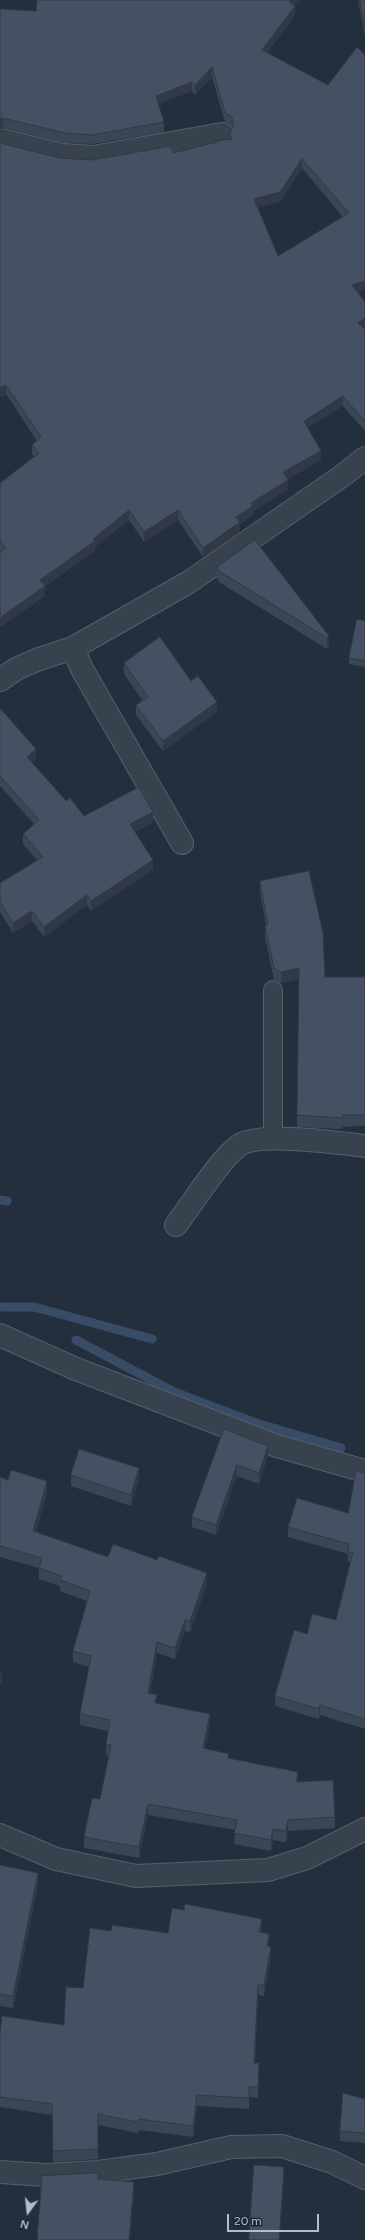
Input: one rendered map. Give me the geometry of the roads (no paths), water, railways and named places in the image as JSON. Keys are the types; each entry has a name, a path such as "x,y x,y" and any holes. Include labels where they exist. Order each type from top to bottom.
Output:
{"street":[{"path":"0,140 64,155 93,157 222,134"},
{"path":"0,680 16,669 39,659 73,648 189,582 342,476 365,458"},
{"path":"73,648 82,669 182,843"},
{"path":"176,1225 224,1160 239,1145 273,1137 365,1146"},
{"path":"0,1335 63,1364 277,1446 365,1470"},
{"path":"0,1835 56,1859 136,1876 144,1876 268,1870 308,1858 365,1829"},
{"path":"0,2172 46,2175 98,2172 157,2164 231,2147 282,2146 332,2162 365,2178"}],"lane":[{"path":"273,990 273,1137"}],"waterway":[{"path":"0,1200 7,1201"},
{"path":"2,1307 34,1307 152,1339"},
{"path":"76,1340 174,1392 256,1423 341,1448"}]}
